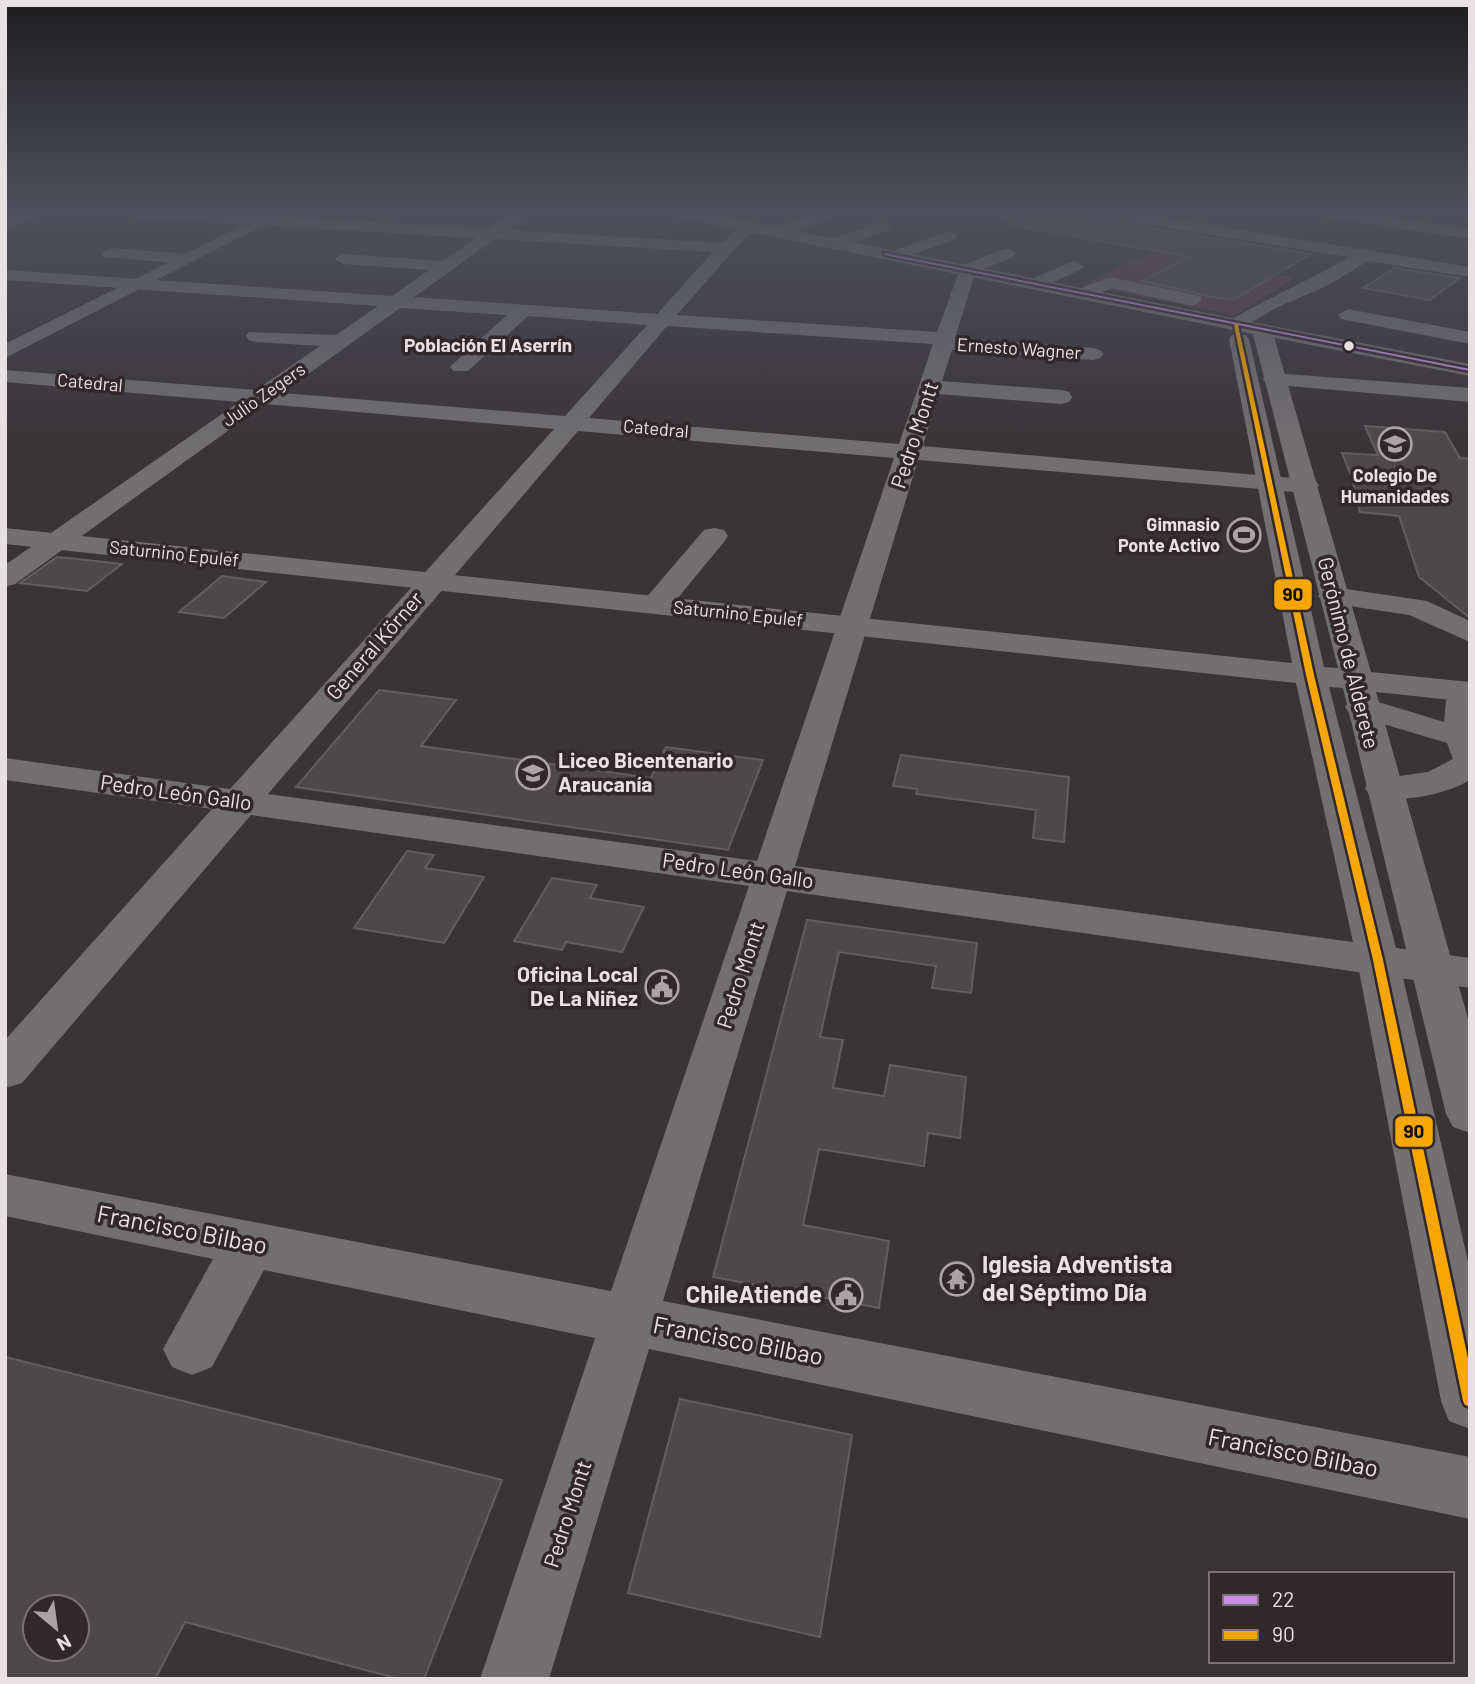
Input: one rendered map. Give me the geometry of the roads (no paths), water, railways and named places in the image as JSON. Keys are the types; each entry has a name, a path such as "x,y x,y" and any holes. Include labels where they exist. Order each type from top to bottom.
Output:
{"main road":[{"path":"5,352 126,291"},
{"path":"1067,291 1262,330"},
{"name":"Gerónimo de Alderete","path":"1236,325 1310,675 1378,960 1470,1401"},
{"name":"Gerónimo de Alderete","path":"1262,330 1306,485 1358,694 1470,1114"},
{"name":"Saturnino Epulef","path":"5,536 1310,675 1358,694 1468,692"}],"street":[{"name":"Ernesto Wagner","path":"233,291 662,320 1093,354"},
{"name":"Julio Zegers","path":"5,578 412,291"},
{"name":"General Körner","path":"5,1071 431,581 688,291"},
{"name":"Pedro Montt","path":"514,1679 960,291"},
{"path":"1083,294 1091,291"},
{"path":"1150,291 1193,300"},
{"path":"1236,325 1271,303 1301,291"},
{"path":"1262,330 1321,291"},
{"path":"461,367 524,310"},
{"path":"1348,315 1470,338"},
{"path":"1262,330 1470,370"},
{"path":"1398,356 1431,331"},
{"path":"256,336 340,341"},
{"name":"Catedral","path":"5,376 1306,485"},
{"path":"1274,379 1470,395"},
{"path":"930,387 1061,397"},
{"path":"656,605 714,536"},
{"path":"1334,596 1416,607 1470,633"},
{"path":"1383,788 1438,781 1461,772 1467,753 1460,711 1468,692"},
{"path":"1358,694 1427,728 1467,753"},
{"name":"Pedro León Gallo","path":"5,769 1470,973"},
{"name":"Francisco Bilbao","path":"5,1195 1470,1488"},
{"path":"191,1349 250,1244"}],"place":[{"name":"Colegio De Humanidades","path":"1395,444"},
{"name":"Gimnasio Ponte Activo","path":"1244,535"},
{"name":"Liceo Bicentenario Araucanía","path":"533,773"},
{"name":"Oficina Local De La Niñez","path":"662,987"},
{"name":"Iglesia Adventista del Séptimo Día","path":"957,1279"},
{"name":"ChileAtiende","path":"846,1295"}],"district":[{"name":"Población El Aserrín","path":"488,345"}]}
